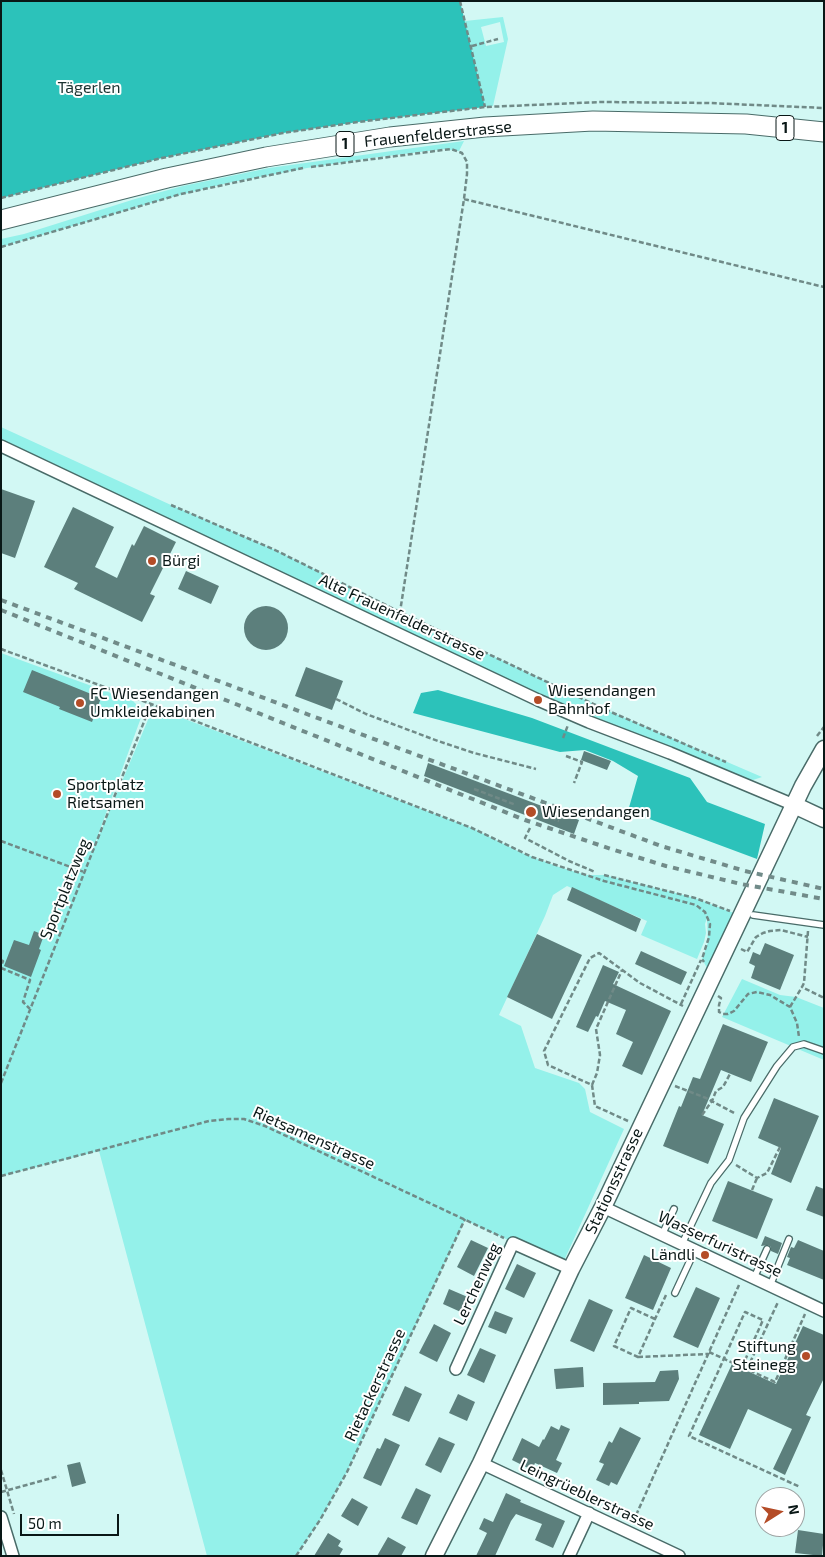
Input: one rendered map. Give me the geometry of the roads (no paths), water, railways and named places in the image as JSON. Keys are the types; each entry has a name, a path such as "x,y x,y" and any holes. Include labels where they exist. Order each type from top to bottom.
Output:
{"main road":[{"name":"Frauenfelderstrasse","path":"1,220 167,178 257,158 390,137 484,128 593,121 746,124 824,132"},
{"name":"Stationsstrasse","path":"434,1556 481,1463 571,1270 603,1207 794,805 824,749"},
{"path":"794,805 824,819"}],"street":[{"name":"Alte Frauenfelderstrasse","path":"1,446 538,700 589,722 670,752 794,805"},
{"name":"Wasserfuristrasse","path":"603,1207 782,1292 823,1309"},
{"name":"Lerchenweg","path":"456,1369 513,1243 571,1270"},
{"name":"Leingrüeblerstrasse","path":"481,1463 679,1556"},
{"path":"569,1556 589,1513"},
{"path":"1,1517 13,1556"}],"lane":[{"path":"753,914 824,925"},
{"path":"682,1244 711,1184 729,1160 744,1118 777,1066 793,1047 804,1044 824,1051"},
{"path":"662,1235 674,1209"},
{"path":"770,1286 789,1240"},
{"path":"749,1276 767,1249"},
{"path":"675,1293 694,1250"}],"railway":[{"path":"1,600 661,846 745,871 824,889"},
{"path":"1,610 525,820 666,866 741,884 824,899"}],"place":[{"name":"Bürgi","path":"152,561"},
{"name":"Wiesendangen Bahnhof","path":"538,700"},
{"name":"FC Wiesendangen Umkleidekabinen","path":"80,703"},
{"name":"Sportplatz Rietsamen","path":"57,794"},
{"name":"Wiesendangen","path":"531,812"},
{"name":"Ländli","path":"705,1255"},
{"name":"Stiftung Steinegg","path":"806,1356"}],"park label":[{"name":"Tägerlen","path":"89,88"}]}
